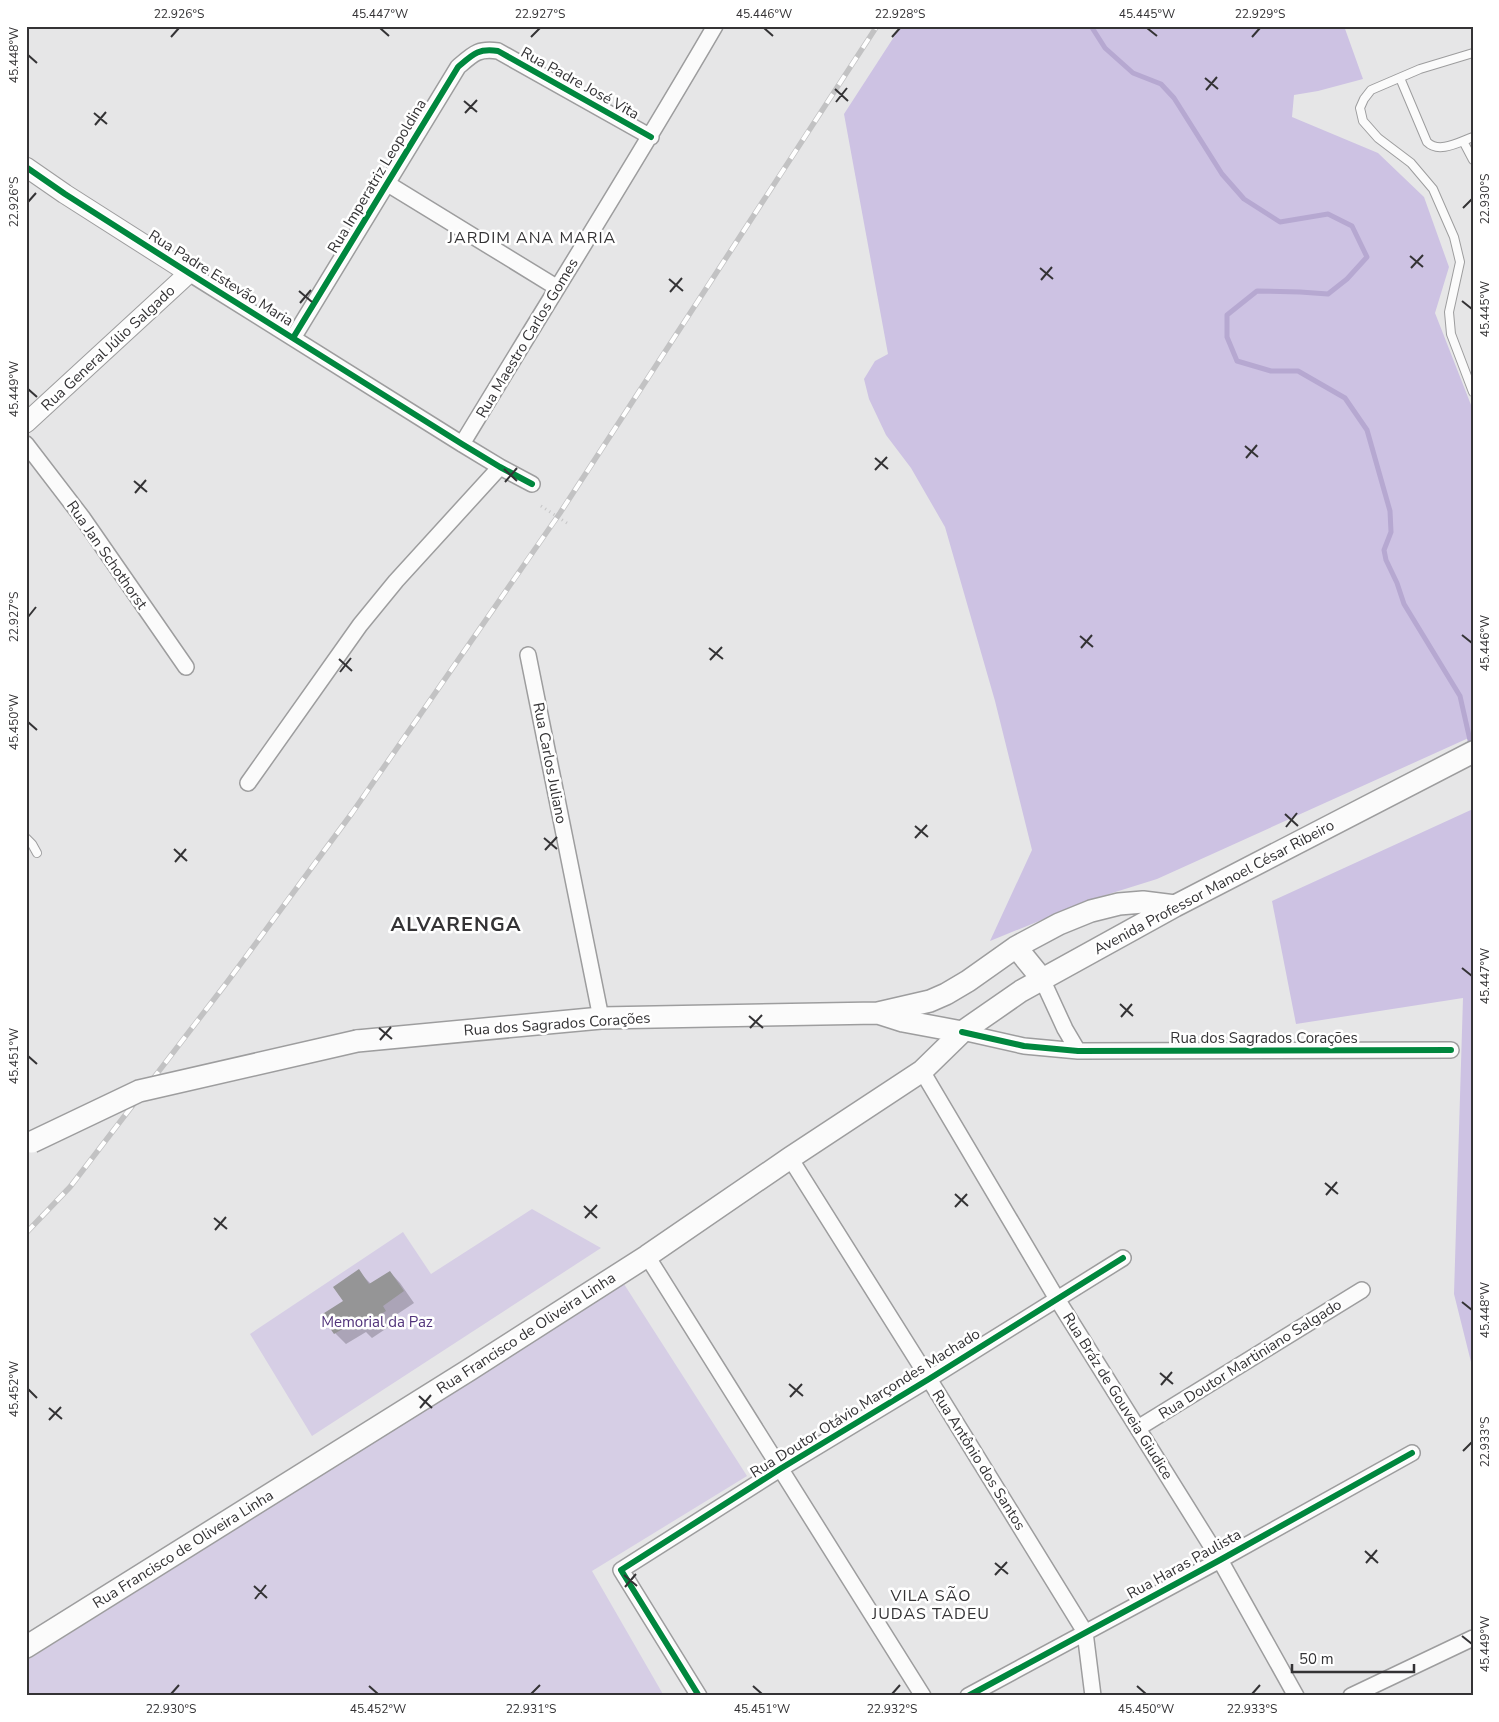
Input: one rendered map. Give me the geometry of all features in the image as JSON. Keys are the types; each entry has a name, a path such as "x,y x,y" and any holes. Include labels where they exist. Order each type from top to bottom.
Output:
{"main road":[{"name":"Avenida Professor Manoel César Ribeiro","path":"962,1032 1021,990 1175,906 1473,752"},
{"path":"878,1013 930,1001 946,994 968,982 1016,946 1059,924 1091,911 1119,904 1143,902 1175,906"},
{"path":"1016,946 1042,979"},
{"name":"Rua dos Sagrados Corações","path":"29,1143 139,1091 357,1041 601,1018 878,1013"},
{"path":"878,1013 962,1032"},
{"name":"Rua Francisco de Oliveira Linha","path":"26,1647 461,1375 647,1256 922,1071 962,1032"}],"street":[{"name":"Rua Maestro Carlos Gomes","path":"462,444 650,137 715,26"},
{"name":"Rua Imperatriz Leopoldina","path":"293,338 458,67 471,56 485,49 498,51"},
{"name":"Rua Padre José Vita","path":"498,51 650,137"},
{"name":"Rua Padre Estevão Maria","path":"26,167 189,273 462,444 532,484"},
{"path":"388,184 556,288"},
{"name":"Rua General Júlio Salgado","path":"26,423 189,273"},
{"name":"Rua Jan Schothorst","path":"26,444 82,517 186,667"},
{"path":"248,783 366,617 396,581 500,467"},
{"name":"Rua Carlos Juliano","path":"528,655 601,1018"},
{"path":"1042,979 1065,1029 1078,1051"},
{"name":"Rua dos Sagrados Corações","path":"962,1032 1024,1046 1078,1051 1451,1050"},
{"name":"Rua Bráz de Gouveia Giudice","path":"922,1071 1057,1299 1220,1560 1296,1696"},
{"name":"Rua Antônio dos Santos","path":"790,1158 930,1379 1085,1632 1093,1696"},
{"path":"647,1256 923,1696"},
{"name":"Rua Doutor Otávio Marçondes Machado","path":"699,1696 621,1570 1123,1258"},
{"name":"Rua Doutor Martiniano Salgado","path":"1138,1428 1362,1290"},
{"name":"Rua Haras Paulista","path":"968,1696 1220,1560 1412,1453"},
{"path":"1351,1696 1473,1638"}],"lane":[{"path":"1473,53 1420,70 1371,90 1360,108 1363,121 1378,138 1411,163 1433,189 1454,237 1460,262 1449,312 1451,334 1473,392"},
{"path":"1400,78 1427,142 1431,146 1436,148 1463,141 1473,136"},
{"path":"1463,141 1473,160"},
{"path":"26,838 37,853"}],"path":[{"path":"541,506 570,525"}],"green space":[{"name":"Memorial da Paz","path":"532,1209 601,1248 312,1436 250,1334 403,1232 431,1274"},
{"path":"624,1284 747,1476 592,1571 664,1696 26,1696 26,1661"}],"shaded area":[{"path":"901,26 1344,26 1363,79 1318,91 1294,95 1292,117 1378,153 1424,197 1449,267 1435,313 1473,410 1473,736 1157,879 1093,899 990,941 1032,850 995,701 945,527 911,468 886,435 869,399 864,379 875,361 888,354 844,114"},
{"path":"1473,809 1473,1370 1454,1294 1463,998 1296,1024 1272,901"}],"building":[{"path":"359,1269 369,1284 390,1271 404,1291 383,1306 386,1311 360,1328 356,1321 334,1334 321,1315 343,1301 333,1287"}],"waterway":[{"path":"1091,26 1105,48 1133,73 1161,84 1174,98 1222,174 1244,199 1280,222 1328,214 1352,226 1367,257 1347,279 1328,294 1257,291 1227,315 1227,337 1237,361 1271,371 1298,371 1345,398 1367,430 1390,511 1391,532 1384,550 1386,560 1404,604 1460,696 1472,749"}],"railway":[{"path":"26,1233 70,1187 228,981 352,813 560,513 877,26"}],"cycle path":[{"path":"293,338 458,67 476,53 485,50 498,51 651,137"},
{"path":"26,167 189,273 462,444 532,484"},
{"path":"962,1032 1024,1046 1078,1051 1451,1050"},
{"path":"699,1696 621,1570 780,1469 1123,1258"},
{"path":"968,1696 1220,1560 1412,1453"}],"district":[{"name":"JARDIM ANA MARIA","path":"532,237"},
{"name":"ALVARENGA","path":"456,924"},
{"name":"VILA SÃO JUDAS TADEU","path":"931,1604"}]}
